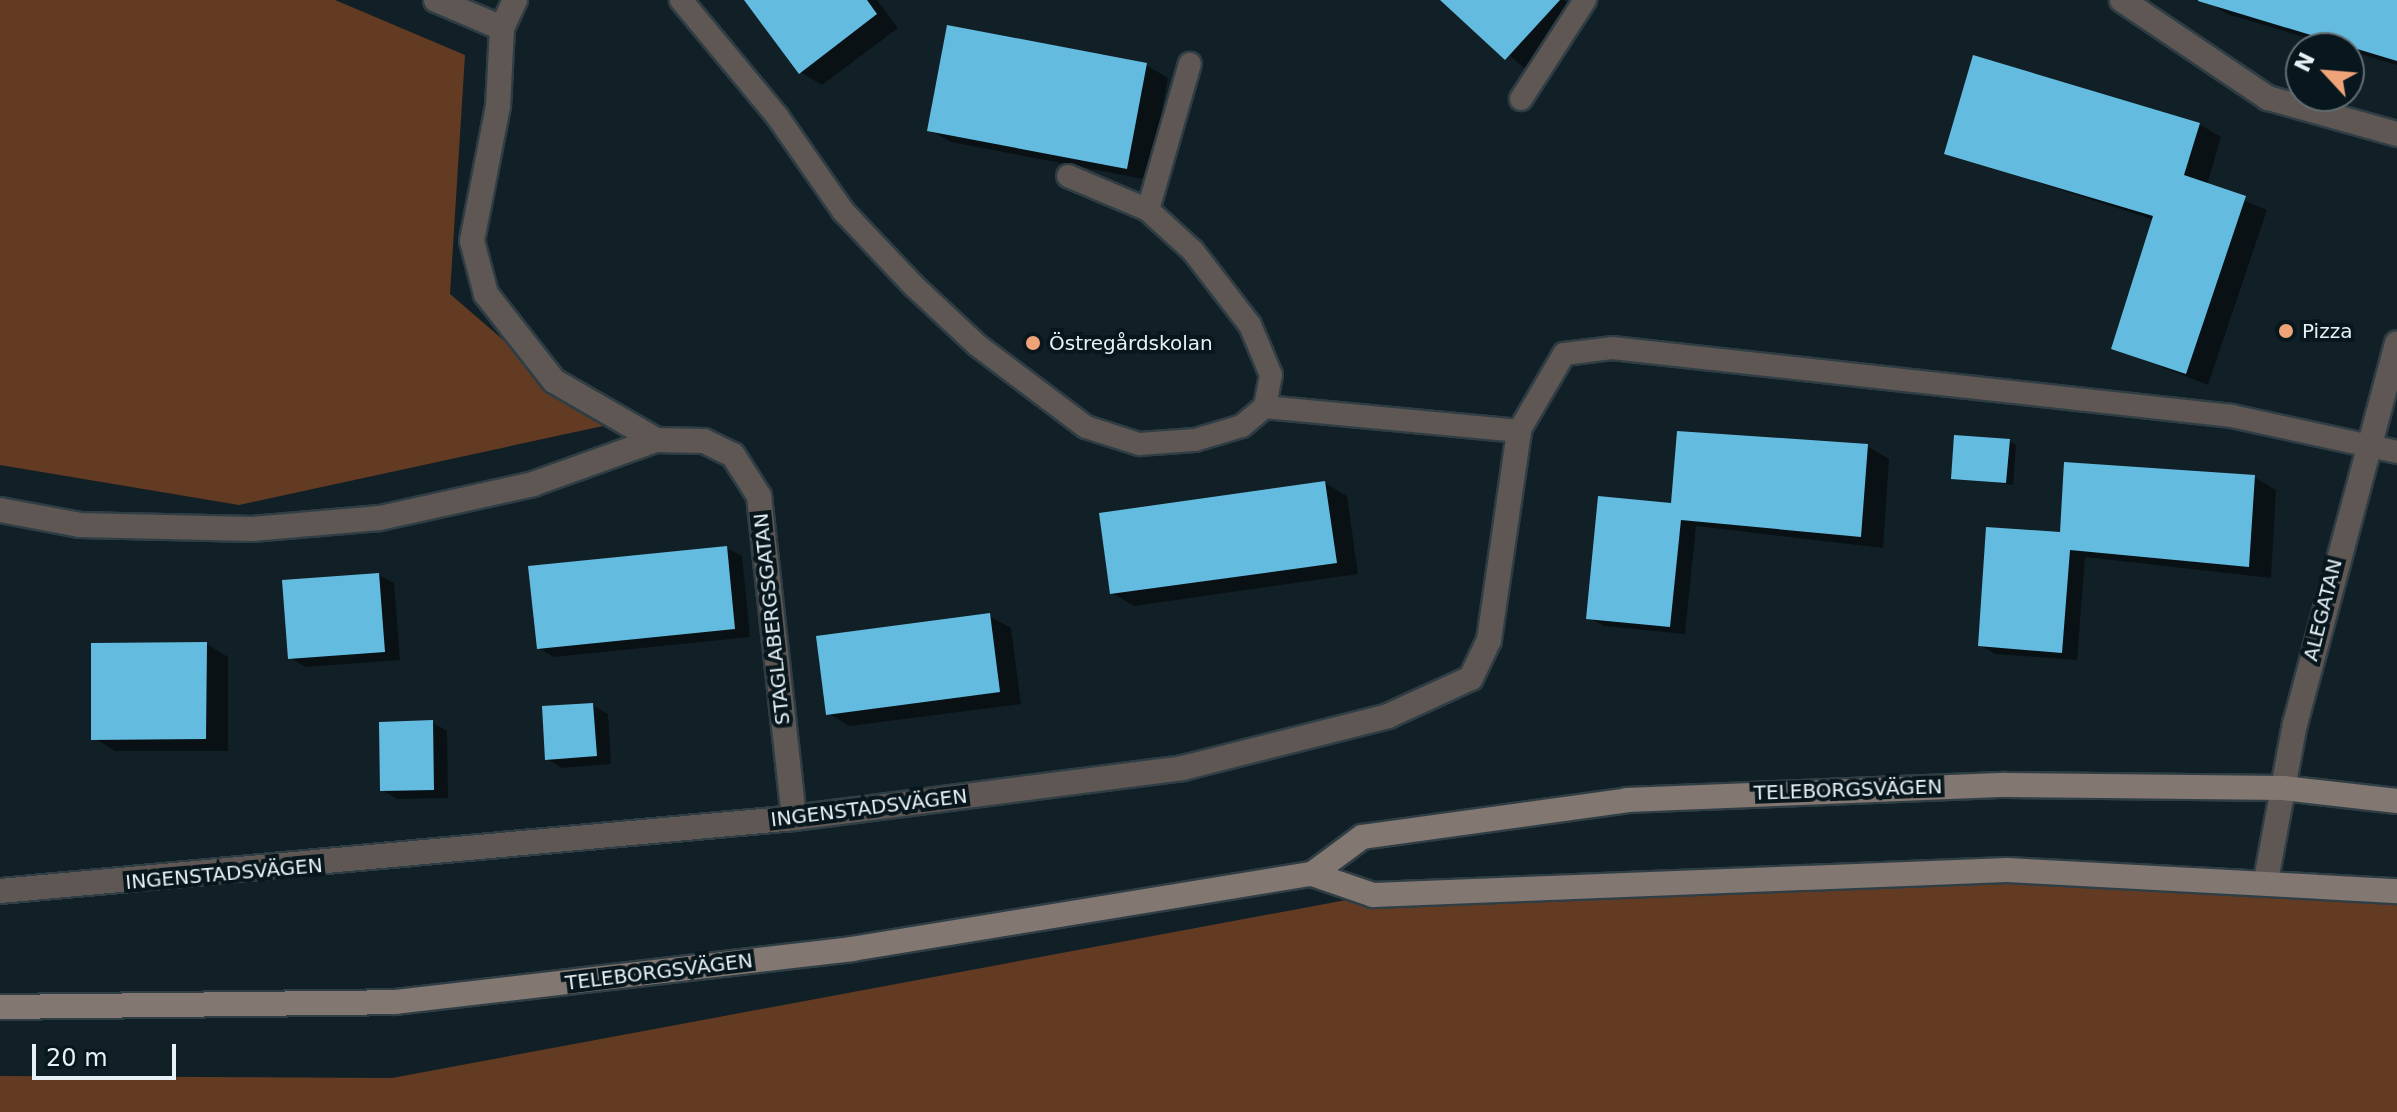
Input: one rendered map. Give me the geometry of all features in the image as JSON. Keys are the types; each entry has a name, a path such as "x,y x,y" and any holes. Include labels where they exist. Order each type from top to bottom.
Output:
{"main road":[{"name":"TELEBORGSVÄGEN","path":"0,1007 395,1002 852,949 1312,874 1362,837 1627,800 1933,786 2283,788 2397,801"},
{"name":"TELEBORGSVÄGEN","path":"1312,874 1373,895 2007,870 2266,880 2397,891"}],"street":[{"path":"436,0 502,28 515,0"},
{"path":"2122,0 2268,98 2397,134"},
{"name":"STAGLABERGSGATAN","path":"502,28 498,106 472,241 486,294 554,381 656,440 704,441 733,455 759,496 794,818"},
{"name":"ALEGATAN","path":"2266,880 2283,788 2363,448 2397,343"},
{"name":"INGENSTADSVÄGEN","path":"0,891 794,818 1183,768 1439,697 1471,678 1489,640 1519,431"},
{"path":"0,510 80,525 252,529 380,518 533,484 656,440"}],"lane":[{"path":"681,0 884,254 977,345 1086,427 1139,444 1195,440 1242,426 1265,407 1271,375 1250,325 1193,251 1148,210 1068,176"},
{"path":"1521,99 1585,0"},
{"path":"1148,210 1190,64"},
{"path":"1265,407 1519,431 1564,354 1612,348 2232,416 2363,448 2397,452"}],"shaded area":[{"path":"0,0 335,0 465,55 450,294 603,426 239,505 0,465"},
{"path":"2007,870 2397,891 2397,1112 0,1112 0,1076 392,1078 1373,895"}],"building":[{"path":"744,0 867,0 877,14 799,74"},
{"path":"1440,0 1560,0 1505,60"},
{"path":"2198,0 2397,0 2397,61 2365,51 2365,32 2301,32"},
{"path":"947,25 1147,63 1127,169 927,131"},
{"path":"1973,55 2200,123 2184,175 2246,196 2186,374 2111,349 2153,216 1944,154"},
{"path":"1677,431 1868,444 1861,537 1681,520 1670,627 1586,619 1598,496 1671,503"},
{"path":"1954,435 2010,439 2006,483 1951,479"},
{"path":"2064,462 2255,475 2249,567 2070,550 2062,653 1978,646 1986,527 2060,532"},
{"path":"1325,481 1337,563 1110,594 1099,513"},
{"path":"727,546 735,629 537,649 528,566"},
{"path":"379,573 385,652 288,659 282,580"},
{"path":"990,613 1000,692 826,715 816,636"},
{"path":"207,642 206,739 91,740 91,643"},
{"path":"593,703 597,756 545,760 542,706"},
{"path":"433,720 434,790 380,791 379,722"}],"place":[{"name":"Pizza","path":"2286,331"},
{"name":"Östregårdskolan","path":"1033,343"}]}
